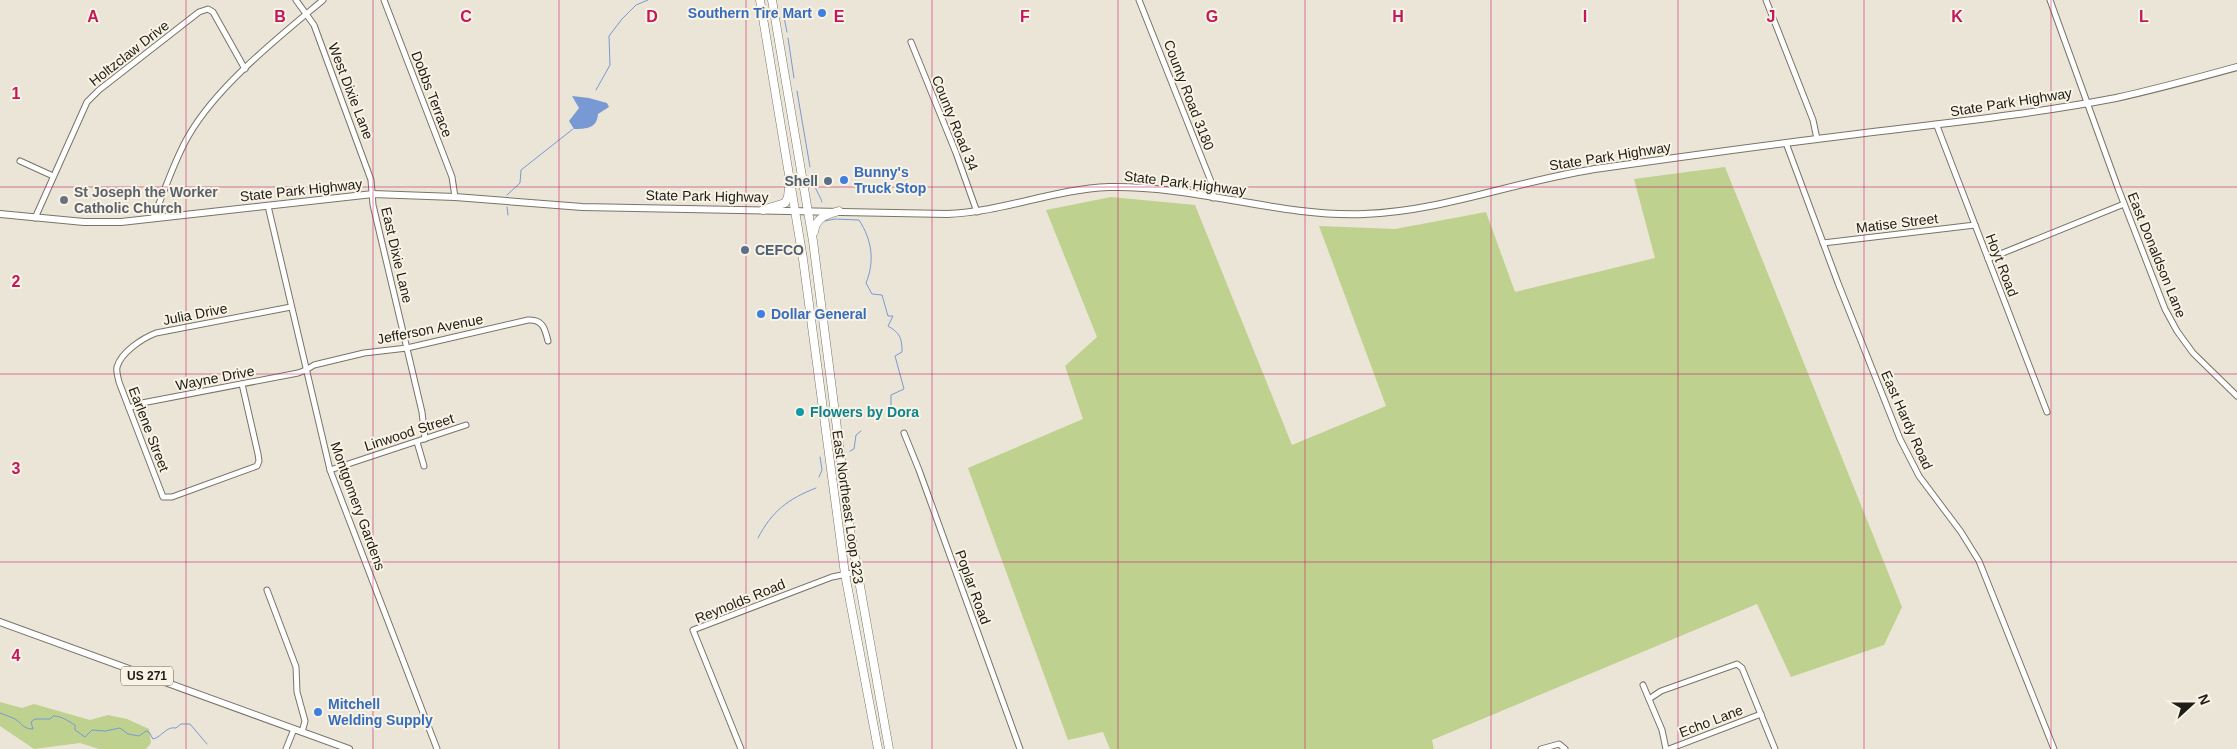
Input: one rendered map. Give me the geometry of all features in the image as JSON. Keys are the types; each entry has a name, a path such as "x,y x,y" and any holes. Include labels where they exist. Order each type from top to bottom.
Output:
{"highway":[{"path":"760,3 772,2"},
{"name":"East Northeast Loop 323","path":"772,2 809,210 850,530 870,651 889,749"},
{"name":"East Northeast Loop 323","path":"760,3 796,210 838,532 858,653 878,749"},
{"path":"781,122 793,120"},
{"path":"763,210 780,206 786,201 789,194 789,172"},
{"path":"813,241 815,226 819,219 826,214 839,211"},
{"path":"810,306 822,305"},
{"path":"826,439 838,437"},
{"path":"838,532 850,530"},
{"path":"858,653 870,651"},
{"path":"871,720 883,718"}],"main road":[{"name":"State Park Highway","path":"0,214 94,223 373,194 455,197 582,207 948,214 977,212 1066,193 1105,187 1137,188 1323,214 1387,213 1455,202 1581,171 1817,139 1937,126 2086,103 2152,90 2237,68"},
{"name":"US 271","path":"0,622 350,749"}],"street":[{"name":"West Dixie Lane","path":"296,0 314,25 354,130 371,180 373,194"},
{"path":"153,218 188,136 202,116 245,69 323,0"},
{"name":"Dobbs Terrace","path":"384,0 452,177 455,197"},
{"name":"County Road 3180","path":"1139,0 1212,184 1213,198"},
{"path":"1766,0 1813,120 1817,139"},
{"name":"East Donaldson Lane","path":"2050,0 2086,103 2165,309 2177,331 2201,362 2237,396"},
{"name":"Holtzclaw Drive","path":"36,218 81,112 90,98 202,11 211,10 216,16 245,69"},
{"name":"County Road 34","path":"911,42 977,212"},
{"name":"Hoyt Road","path":"1937,126 2047,412"},
{"name":"East Hardy Road","path":"1786,143 1823,243 1900,438 1919,476 1961,532 1979,561 2054,749"},
{"path":"20,161 53,176"},
{"name":"East Dixie Lane","path":"373,194 373,205 423,418 425,439"},
{"path":"1988,258 2124,204"},
{"name":"Montgomery Gardens","path":"268,206 290,307 330,470 437,749"},
{"name":"Matise Street","path":"1823,243 1975,225"},
{"name":"Julia Drive","path":"117,367 124,356 141,341 156,333 290,307"},
{"name":"Jefferson Avenue","path":"306,370 314,365 364,353 407,348 533,320 542,323 548,341"},
{"name":"Earlene Street","path":"117,367 119,382 128,408 163,497 172,497 257,466 259,461 258,454 242,384"},
{"name":"Wayne Drive","path":"128,408 142,402 306,370"},
{"name":"Linwood Street","path":"330,470 466,426"},
{"name":"Poplar Road","path":"904,432 1020,749"},
{"path":"416,442 424,466"},
{"name":"Reynolds Road","path":"741,749 693,630 845,574 857,572"},
{"path":"267,590 296,667 297,692 305,721 302,732"},
{"path":"1649,699 1661,691 1732,664 1739,665 1775,749"},
{"path":"1643,685 1668,749"},
{"name":"Echo Lane","path":"1668,749 1761,714"},
{"path":"286,749 294,729"},
{"path":"1542,749 1556,744 1563,747"}],"green space":[{"path":"1725,167 1902,607 1884,645 1791,677 1757,604 1432,740 1434,749 1110,749 1103,732 1068,740 968,468 1083,419 1065,366 1097,337 1046,210 1111,197 1195,205 1292,445 1386,406 1319,226 1395,229 1486,212 1515,292 1655,258 1634,179"},
{"path":"0,702 22,708 34,704 90,720 108,715 127,719 149,729 151,743 146,749 99,749 80,743 34,749 0,726"}],"water":[{"path":"572,96 607,103 609,107 598,114 596,122 590,127 574,129 569,121 579,108"}],"waterway":[{"path":"596,90 610,65 609,36 636,5 648,0"},
{"path":"782,7 787,32"},
{"path":"788,38 794,78"},
{"path":"797,91 810,167"},
{"path":"507,195 520,183 521,170 573,129"},
{"path":"812,178 822,202"},
{"path":"507,207 508,215"},
{"path":"825,221 835,219 859,220 867,235 871,251 871,267 866,283 872,294 882,295 888,316 893,316 888,326 900,336 902,343 902,352 895,356 904,389 891,395 891,412"},
{"path":"850,451 854,449 856,435 861,431"},
{"path":"819,477 822,470 820,457"},
{"path":"758,538 775,513 797,497 816,488"},
{"path":"0,713 15,719 30,729 33,729 31,722 35,719 59,717 75,725 75,730 85,737 92,730 105,731 120,728 128,734 139,736 146,731 149,732 153,739 181,724 190,724 207,744"}],"place":[{"name":"Southern Tire Mart","path":"822,13"},
{"name":"Bunny's Truck Stop","path":"844,180"},
{"name":"Shell","path":"828,181"},
{"name":"St Joseph the Worker Catholic Church","path":"64,200"},
{"name":"CEFCO","path":"745,250"},
{"name":"Dollar General","path":"761,314"},
{"name":"Flowers by Dora","path":"800,412"},
{"name":"Mitchell Welding Supply","path":"318,712"}]}
